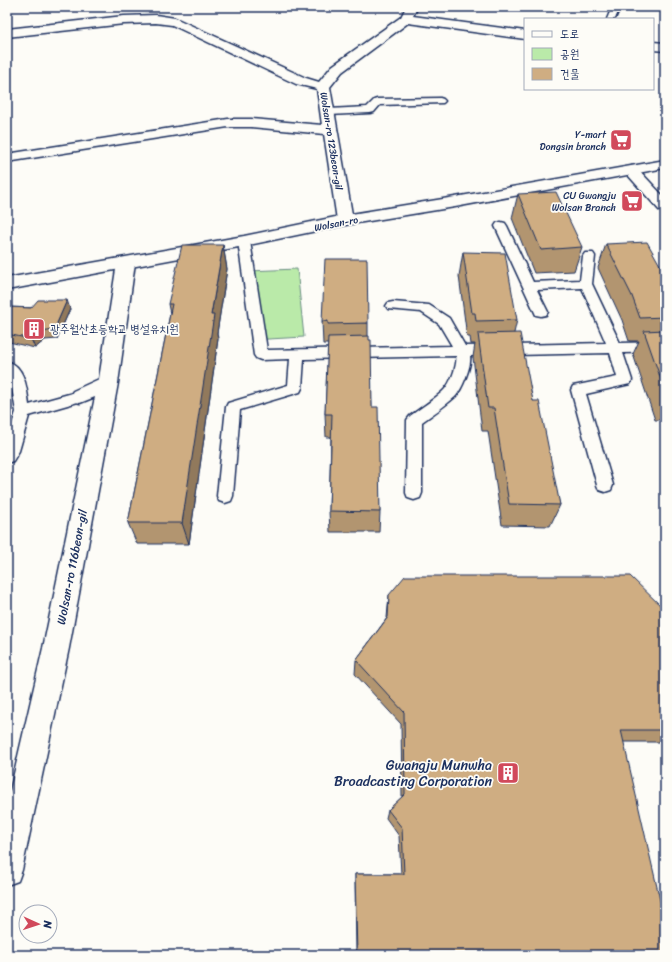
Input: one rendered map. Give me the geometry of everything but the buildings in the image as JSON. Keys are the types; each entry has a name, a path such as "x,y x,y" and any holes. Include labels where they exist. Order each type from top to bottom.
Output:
{"street":[{"path":"124,20 132,7"},
{"path":"409,13 524,35"},
{"name":"Wolsan-ro 123beon-gil","path":"345,220 323,87 329,77 337,69 409,13"},
{"path":"7,33 124,20 156,19 174,22 301,81 323,87"},
{"path":"654,46 665,47"},
{"path":"7,158 237,122 331,130"},
{"name":"Wolsan-ro","path":"7,284 244,241 345,220 632,171 665,164"},
{"path":"632,171 665,207"},
{"name":"Wolsan-ro 116beon-gil","path":"7,870 56,648 108,383 126,263"},
{"path":"80,396 108,383"}],"lane":[{"path":"611,18 614,7"},
{"path":"328,112 370,110 378,102 440,101"},
{"path":"501,226 541,312"},
{"path":"244,241 261,355 665,347"},
{"path":"589,256 586,284 615,348 625,380 578,390 605,485"},
{"path":"529,286 586,284"},
{"path":"393,306 424,308 444,321 462,352 464,360 462,369 451,392 415,420 414,493"},
{"path":"225,496 233,407 295,388 297,354"},
{"path":"7,366 18,380 23,412 12,451 7,457"},
{"path":"23,412 80,396"}],"green space":[{"path":"297,269 304,337 251,340 248,271"}],"place":[{"name":"Y-mart Dongsin branch","path":"621,140"},
{"name":"CU Gwangju Wolsan Branch","path":"632,201"},
{"name":"광주월산초등학교 병설유치원","path":"34,329"},
{"name":"Gwangju Munwha Broadcasting Corporation","path":"508,773"}]}
